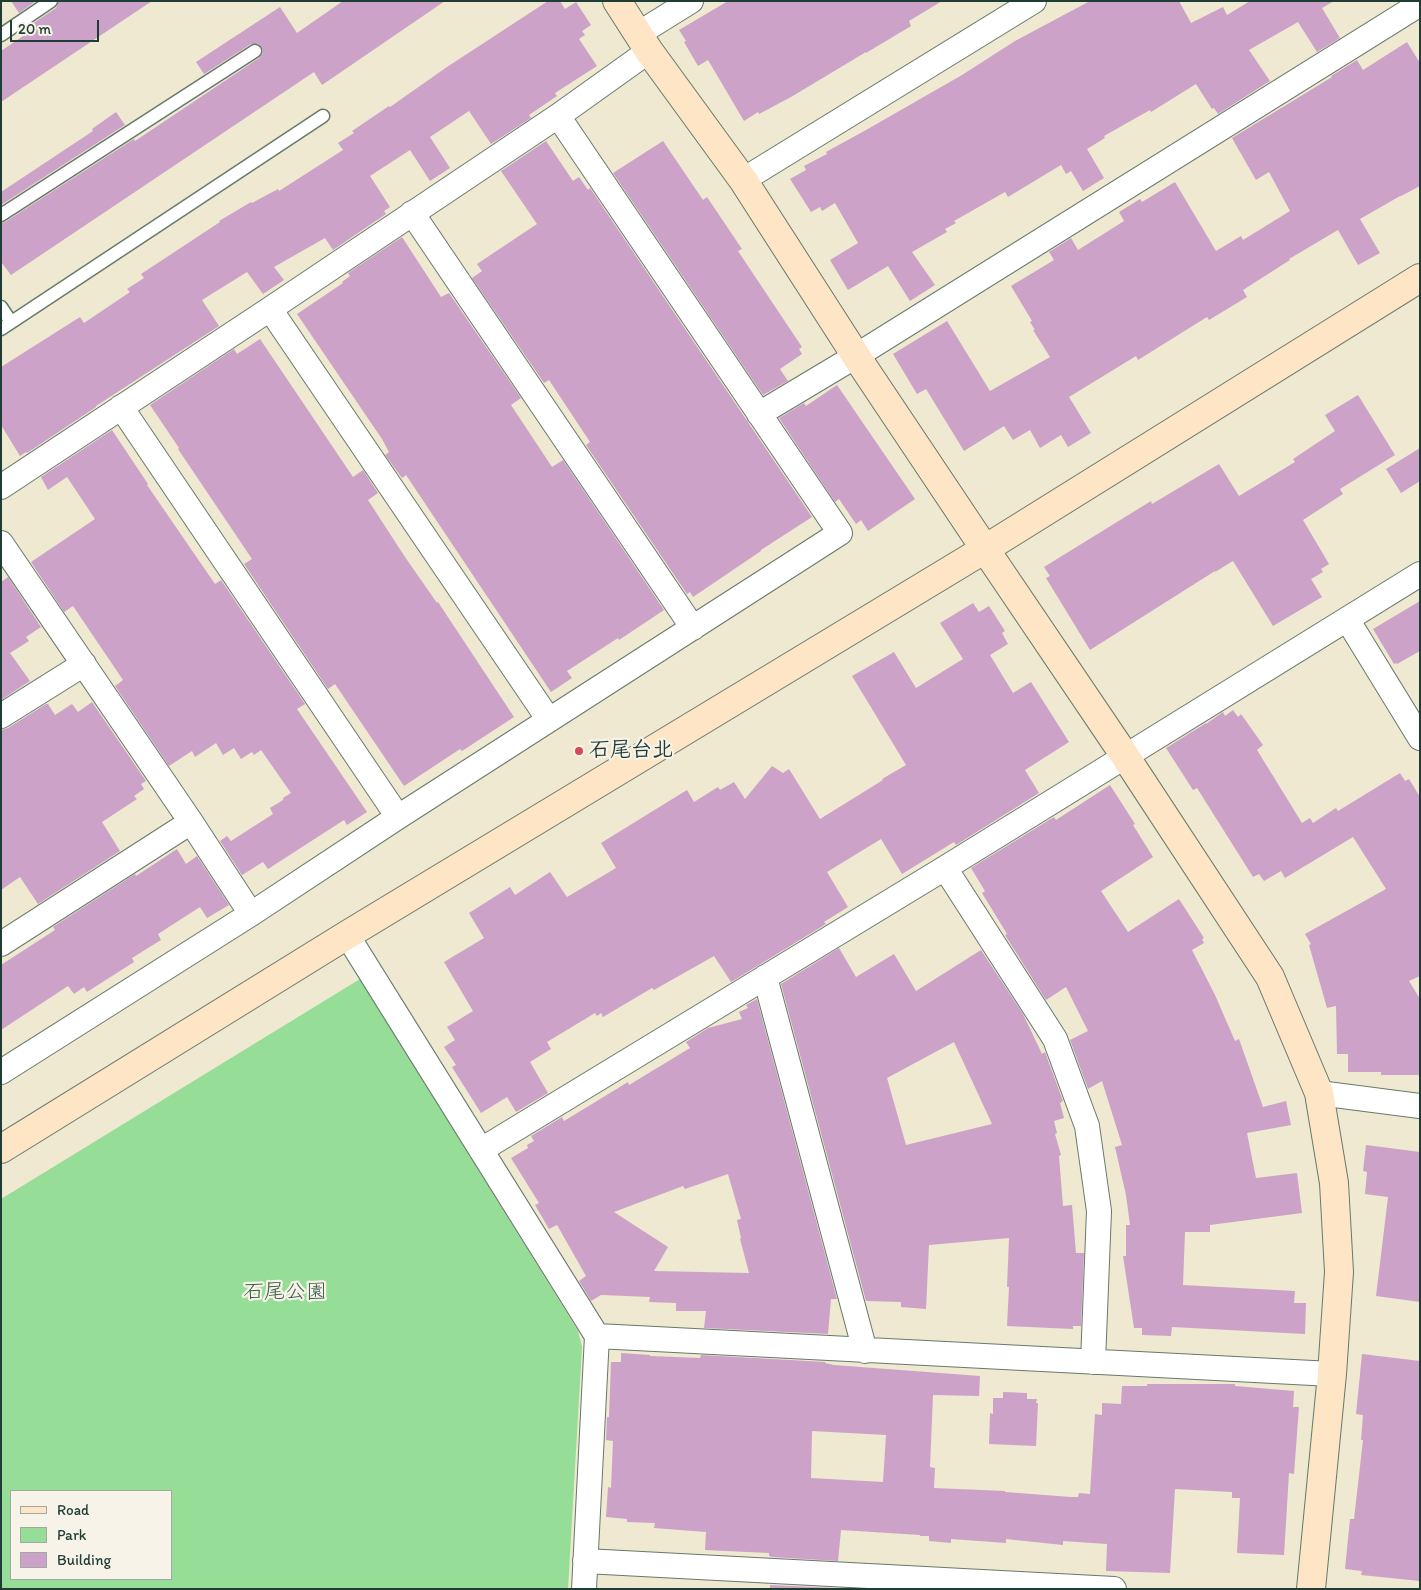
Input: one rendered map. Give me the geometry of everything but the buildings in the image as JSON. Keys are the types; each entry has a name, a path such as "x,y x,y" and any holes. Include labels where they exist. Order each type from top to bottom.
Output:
{"street":[{"path":"617,1 644,43 743,180 856,356 1125,756 1270,977 1319,1093 1334,1182 1339,1272 1332,1374 1311,1589"},
{"path":"1,487 558,116 691,1"},
{"path":"743,180 1034,1"},
{"path":"759,414 856,356 1420,4"},
{"path":"1,1072 251,914 398,817 840,533 558,116"},
{"path":"412,213 693,628"},
{"path":"1,1149 347,935 984,549 1420,278"},
{"path":"270,309 549,720"},
{"path":"121,407 398,817"},
{"path":"1,543 191,822 251,914"},
{"path":"481,1150 946,868 1420,574"},
{"path":"1347,619 1420,738"},
{"path":"1,716 84,664"},
{"path":"1,944 191,822"},
{"path":"946,868 1055,1039 1087,1126 1099,1211 1093,1362"},
{"path":"347,935 597,1336 584,1589"},
{"path":"765,977 865,1351"},
{"path":"1319,1093 1420,1106"},
{"path":"597,1336 1332,1374"},
{"path":"585,1561 1114,1589"}],"lane":[{"path":"1,35 51,1"},
{"path":"1,214 254,51"},
{"path":"1,307 6,325 323,116"}],"green space":[{"name":"石尾公園","path":"360,979 578,1331 582,1347 568,1589 1,1589 1,1199"}],"place":[{"name":"石尾台北","path":"579,751"}]}
